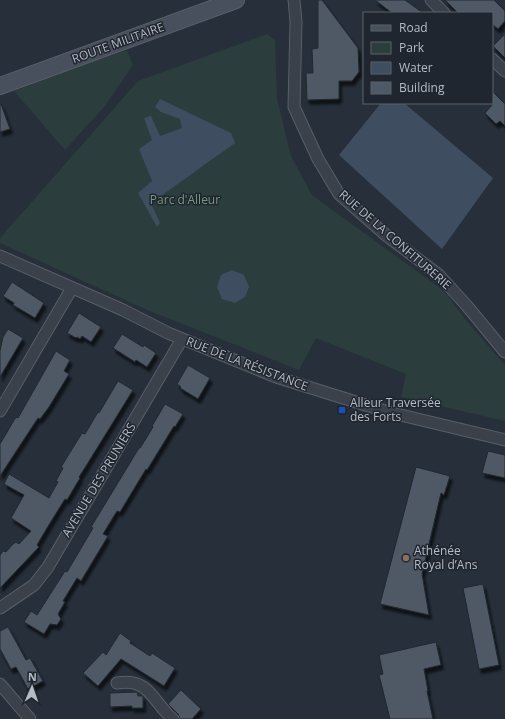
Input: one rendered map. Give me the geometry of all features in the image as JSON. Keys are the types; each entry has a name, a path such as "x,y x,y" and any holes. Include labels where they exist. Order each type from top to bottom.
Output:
{"street":[{"name":"ROUTE MILITAIRE","path":"0,86 236,0"},
{"name":"RUE DE LA CONFITURERIE","path":"294,0 296,21 294,107 318,158 339,194 387,236 439,275 505,352"},
{"path":"431,0 443,12"},
{"path":"493,60 505,71"},
{"name":"RUE DE LA RÉSISTANCE","path":"0,256 123,310 168,333 276,377 388,412 505,440"},
{"path":"0,411 72,288"},
{"name":"AVENUE DES PRUNIERS","path":"0,608 34,585 48,566 182,339"},
{"path":"117,683 128,681 140,685 154,696 173,719"},
{"path":"0,684 30,719"}],"green space":[{"name":"Parc d'Alleur","path":"267,34 275,40 277,99 291,156 312,195 444,291 465,319 505,365 505,421 401,397 406,374 316,338 299,370 147,310 0,243 0,238 138,81"},
{"path":"127,50 133,65 104,107 65,150 14,91 69,70"}],"water":[{"path":"160,99 231,133 235,143 151,203 160,223 157,227 138,193 152,181 139,149 152,140 144,118 151,116 160,136 182,128 180,119 161,112 155,107"},
{"path":"380,104 405,104 493,178 442,249 339,155"},
{"path":"232,270 244,275 249,287 245,297 235,303 222,299 217,287 221,275"}],"building":[{"path":"318,0 322,0 358,48 359,72 352,81 339,81 339,99 307,100 306,73 313,73 312,49 318,48"},
{"path":"375,0 405,0 422,12 391,12"},
{"path":"445,0 494,0 505,11 505,21 498,29 493,25 493,12 457,12"},
{"path":"505,34 505,58 493,46"},
{"path":"493,92 505,104 505,126 500,121 496,124 485,113 492,105"},
{"path":"1,104 10,129 0,132 0,105"},
{"path":"12,282 44,303 35,318 13,305 14,303 3,296"},
{"path":"79,313 101,327 91,342 82,336 80,339 67,333"},
{"path":"8,329 23,338 0,377 0,351 3,337"},
{"path":"122,334 156,353 147,367 136,360 135,362 113,348"},
{"path":"56,351 70,360 64,371 69,374 49,407 40,419 38,418 0,476 0,444 16,417 18,418"},
{"path":"188,365 210,378 198,399 180,388 181,387 177,384"},
{"path":"118,381 133,390 79,477 80,478 67,500 65,499 47,528 37,545 39,547 0,588 0,555 3,551 6,552 16,542 19,544 31,531 11,518 24,495 4,484 9,474 49,498 58,482 56,481 63,468 61,467 82,433 85,434 98,412 99,413"},
{"path":"165,404 183,414 147,470 146,469 120,512 117,511 103,534 108,536 81,581 77,578 63,601 65,602 58,614 61,619 57,625 50,624 44,634 24,622 31,611 37,615 65,571 67,572 93,528 91,527 147,437"},
{"path":"488,451 505,455 505,478 482,473"},
{"path":"416,467 450,476 444,495 441,493 422,574 429,615 380,604"},
{"path":"483,584 499,665 479,669 463,588"},
{"path":"8,627 26,660 30,658 43,681 28,689 16,667 11,669 0,649 0,631"},
{"path":"120,633 131,641 130,643 150,656 152,653 175,668 164,686 121,659 98,686 83,673 103,652 106,655"},
{"path":"436,642 441,665 424,669 433,719 390,719 379,675 383,674 379,655"},
{"path":"181,690 201,709 192,719 180,719 178,714 168,704"},
{"path":"137,692 138,696 143,696 143,708 132,708 132,706 110,707 110,693"}],"place":[{"name":"Alleur Traversée des Forts","path":"342,410"},
{"name":"Athénée Royal d’Ans","path":"406,558"}]}
